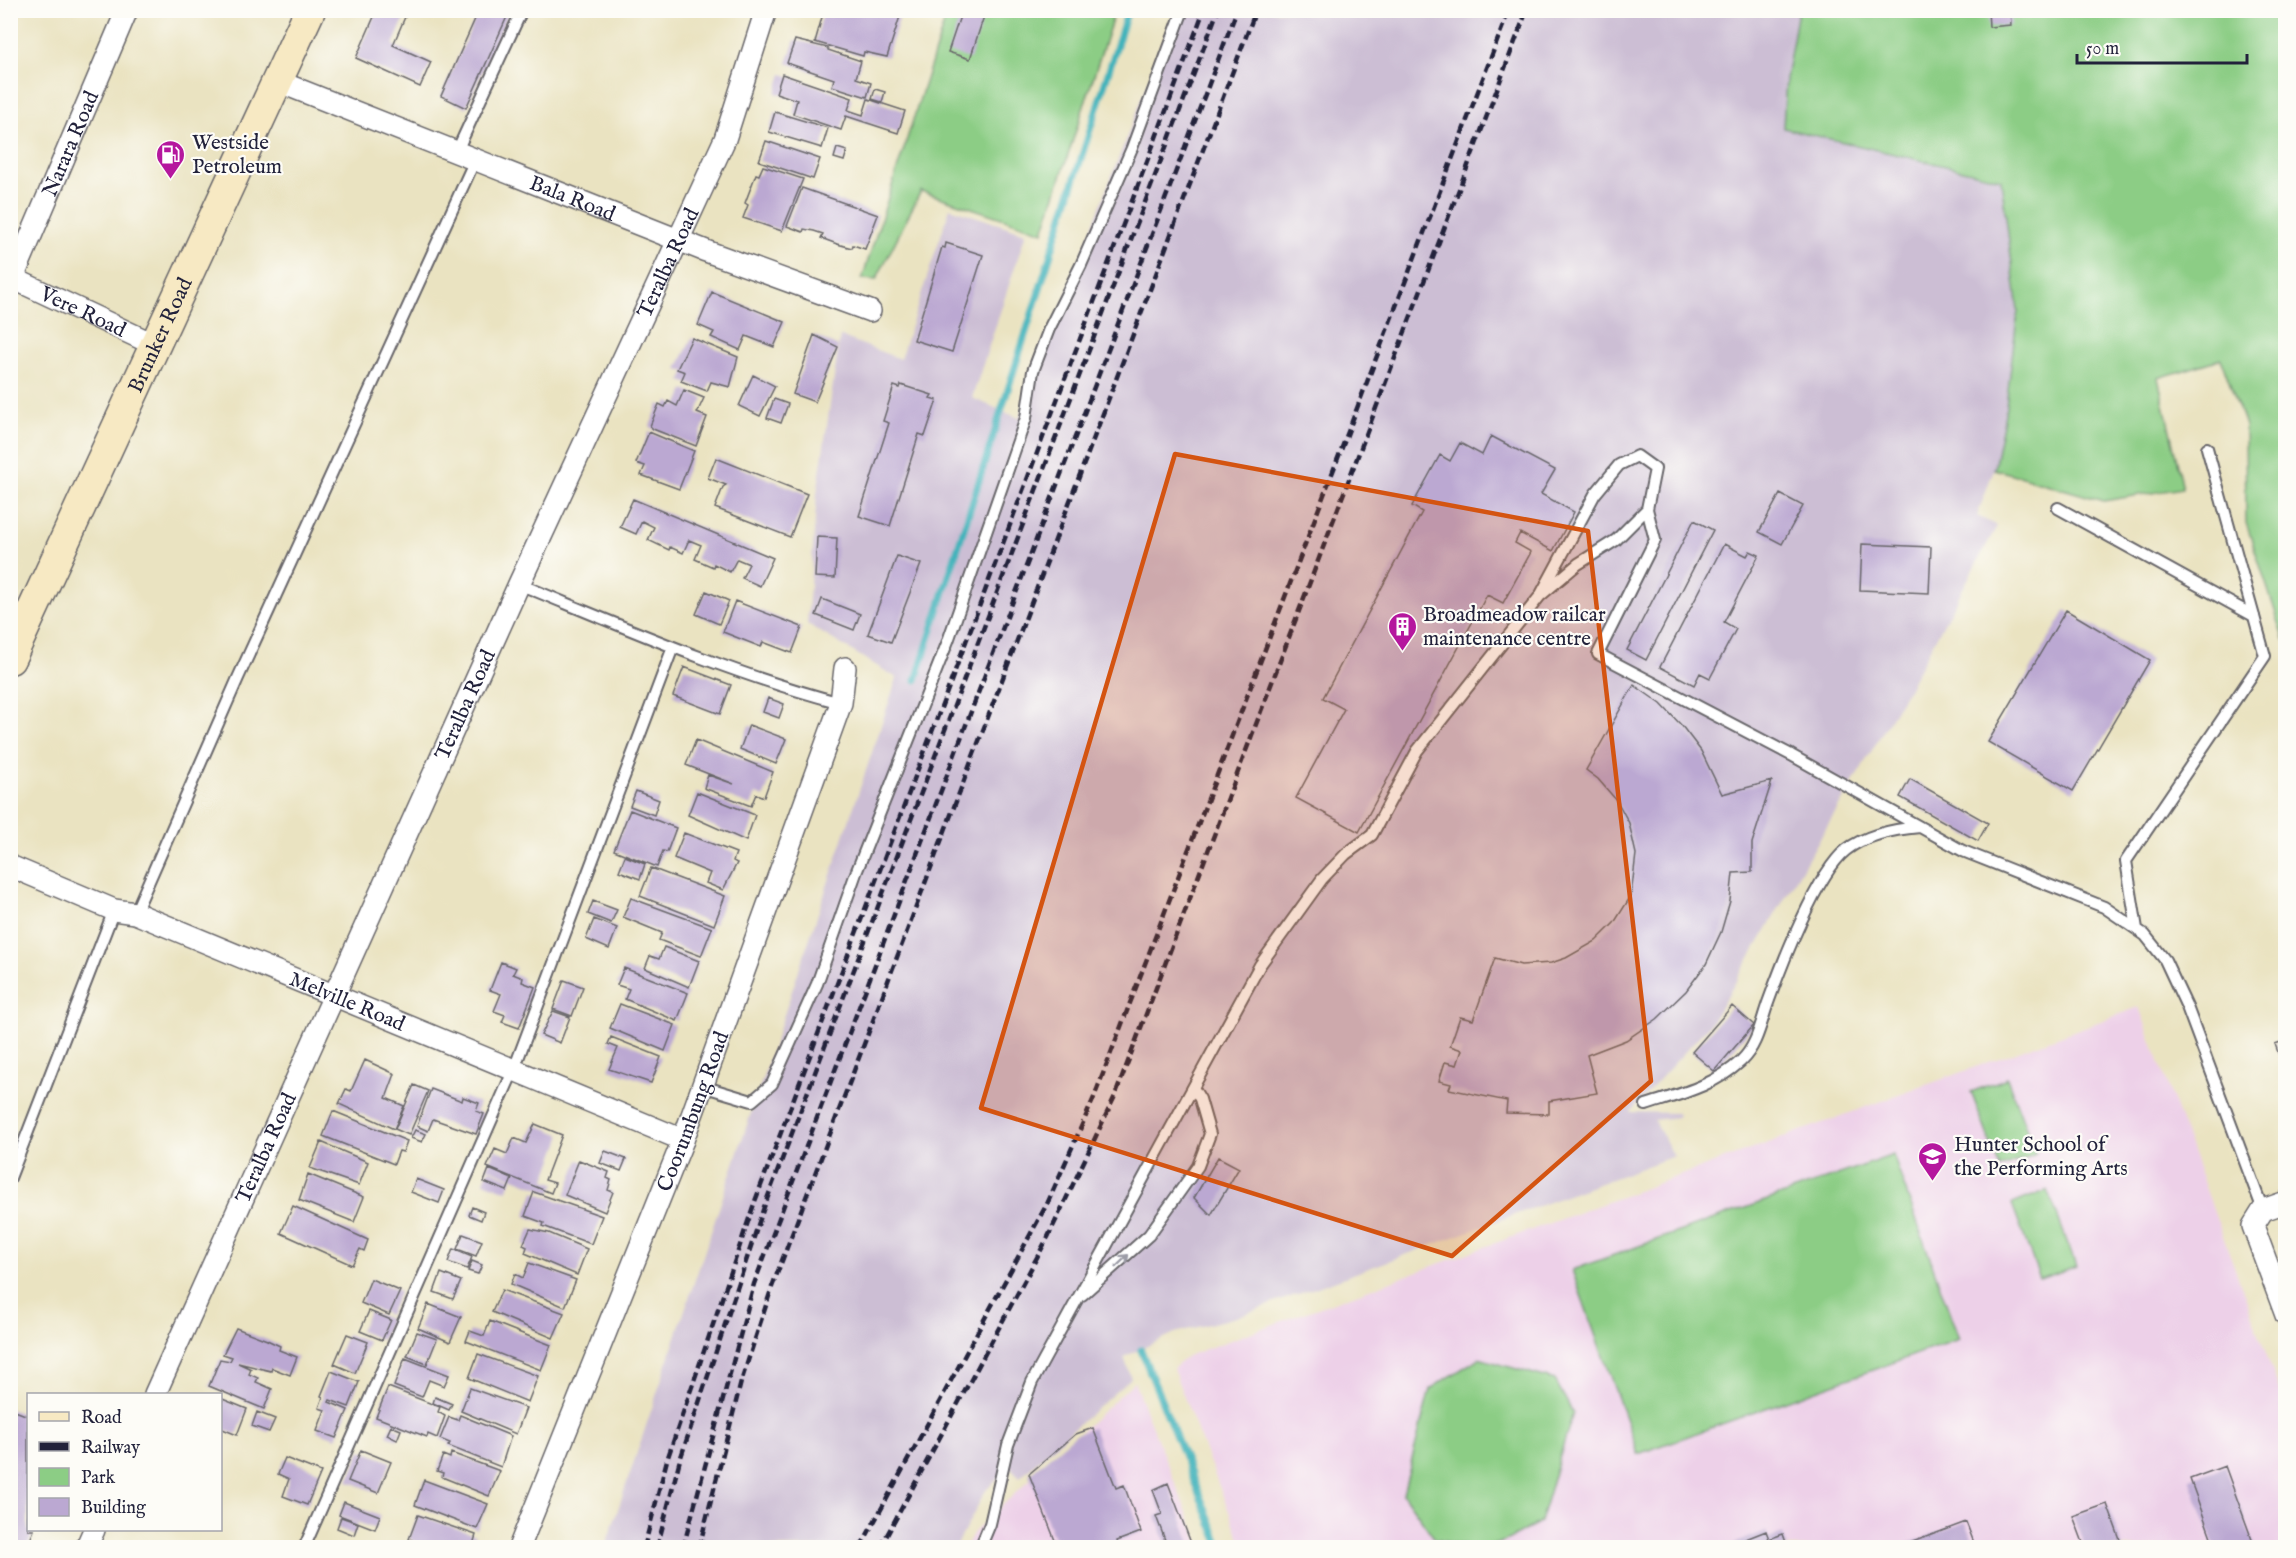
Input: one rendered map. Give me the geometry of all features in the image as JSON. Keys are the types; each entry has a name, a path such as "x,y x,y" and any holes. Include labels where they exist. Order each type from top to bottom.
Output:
{"main road":[{"name":"Brunker Road","path":"10,659 310,10"}],"street":[{"name":"Narara Road","path":"12,278 127,10"},
{"name":"Teralba Road","path":"156,1393 519,584 725,139 760,12"},
{"name":"Bala Road","path":"277,81 678,240 870,311"},
{"name":"Vere Road","path":"12,278 155,345"},
{"name":"Coorumbung Road","path":"519,1548 683,1140 841,703 846,668"},
{"name":"Melville Road","path":"10,866 336,995 683,1140"},
{"path":"2286,1202 2263,1210 2253,1226 2286,1315"},
{"path":"86,1548 94,1531"}],"lane":[{"path":"10,1178 125,911 238,678 466,156 522,10"},
{"path":"702,1086 752,1101 772,1084 817,984 856,873 948,641 1026,418 1033,371 1132,148 1183,10"},
{"path":"2137,929 2126,861 2265,656 2207,448"},
{"path":"980,1548 990,1524 1008,1445 1032,1382 1260,965 1322,879 1346,854 1372,835 1417,752 1540,596 1595,494 1619,465 1637,456 1655,469 1647,509 1655,540 1598,654 1791,755 1963,851 2104,907 2145,935 2165,960 2187,1007 2263,1210"},
{"path":"2058,508 2254,616"},
{"path":"1540,596 1578,564 1617,540 1647,509"},
{"path":"519,584 673,647 791,689 841,703"},
{"path":"304,1548 514,1069 673,647"},
{"path":"1646,1104 1704,1087 1741,1061 1758,1037 1785,956 1829,872 1846,850 1892,829 1920,827"},
{"path":"1077,1299 1149,1235 1198,1166 1210,1134 1200,1099 1194,1089"}],"highlighted area":[{"path":"1175,454 1588,531 1651,1081 1452,1256 981,1108"}],"shaded area":[{"path":"1175,11 1798,11 1786,79 1783,128 2001,178 2018,310 2005,414 1994,469 1977,516 1997,526 1908,689 1712,1022 1630,1112 1677,1113 1678,1117 1654,1120 1674,1156 1236,1317 1175,1333 1124,1357 1131,1378 1020,1477 1011,1468 999,1477 986,1490 956,1547 605,1548 897,678 807,624 817,494 840,336 900,359 950,208 1026,233 972,398 1019,418"},
{"name":"Hunter School of the Performing Arts","path":"2139,1007 2285,1405 2285,1547 1243,1547 1173,1369 1187,1356"},
{"path":"1134,1382 1201,1547 965,1548 974,1532"}],"green space":[{"path":"948,11 1115,11 1043,232 921,191 876,280 862,279"},
{"path":"1798,11 2285,11 2285,641 2246,523 2245,426 2221,359 2158,378 2183,488 2104,501 1994,469 2005,414 2018,310 2001,179 1783,128 1786,79"},
{"path":"2007,1078 2036,1154 2000,1168 1971,1092"},
{"path":"1893,1155 1959,1339 1638,1454 1572,1270"},
{"path":"2048,1190 2076,1266 2040,1279 2012,1204"},
{"path":"1479,1358 1555,1380 1573,1413 1540,1522 1500,1543 1480,1547 1435,1539 1403,1494 1430,1389"}],"building":[{"path":"377,10 408,10 393,45 431,62 420,87 356,58"},
{"path":"479,10 510,10 466,108 441,96"},
{"path":"824,10 902,10 887,57 864,52 863,56 815,42"},
{"path":"950,10 986,10 970,59 948,52 960,16 949,13"},
{"path":"1988,10 2010,10 2011,25 1989,27"},
{"path":"795,40 828,48 828,50 861,61 856,78 871,83 867,97 832,86 834,79 787,63"},
{"path":"782,74 852,98 848,110 863,115 868,99 905,111 898,133 846,116 841,130 793,114 797,100 776,93"},
{"path":"875,89 885,92 882,102 872,99"},
{"path":"775,112 828,128 822,148 769,132"},
{"path":"766,141 820,159 813,179 759,161"},
{"path":"837,148 847,151 844,161 834,158"},
{"path":"763,166 803,179 782,231 743,218 748,205 745,203 756,174 759,175"},
{"path":"802,188 878,215 865,249 853,245 852,248 837,244 821,238 823,234 804,229 803,232 787,226"},
{"path":"946,243 983,255 952,352 914,340 942,247 945,248"},
{"path":"712,292 785,322 774,347 746,336 740,350 711,337 714,332 698,325"},
{"path":"814,335 838,347 815,402 793,394"},
{"path":"692,338 738,357 730,387 711,382 707,391 681,381 685,372 677,369"},
{"path":"753,375 775,386 760,416 739,406"},
{"path":"901,385 932,395 930,398 937,400 925,436 919,434 890,526 859,516 889,423 883,421 894,386 900,388"},
{"path":"684,390 704,398 697,413 707,417 696,446 650,426 659,404 665,407 668,401 677,406"},
{"path":"774,399 788,404 781,423 767,418"},
{"path":"649,432 694,451 679,489 641,475 645,466 636,463"},
{"name":"Broadmeadow railcar maintenance centre","path":"1491,436 1555,470 1541,494 1574,512 1553,551 1520,533 1515,543 1531,552 1503,603 1487,595 1359,832 1296,798 1344,709 1323,698 1422,512 1412,506 1440,455 1450,461 1460,443 1482,455"},
{"path":"716,458 807,494 790,537 715,508 723,487 726,485 708,478"},
{"path":"1780,494 1803,506 1782,544 1759,532"},
{"path":"633,499 773,558 760,586 742,578 749,564 737,559 730,572 714,564 713,567 695,559 701,545 689,540 683,553 670,547 669,550 648,540 654,527 642,521 636,534 620,527"},
{"path":"1694,520 1713,530 1646,660 1627,650"},
{"path":"817,537 837,538 835,578 815,577"},
{"path":"1724,544 1747,556 1750,551 1759,555 1724,622 1736,629 1710,678 1700,673 1694,685 1660,667"},
{"path":"1862,544 1931,547 1929,593 1860,590"},
{"path":"897,556 921,564 891,642 868,634"},
{"path":"706,591 729,601 719,624 696,614"},
{"path":"822,599 860,614 854,630 816,615"},
{"path":"735,601 802,627 792,653 763,642 761,647 723,632"},
{"path":"2066,610 2150,660 2073,791 1988,742"},
{"path":"684,667 731,685 720,714 673,696"},
{"path":"1634,685 1661,704 1682,726 1701,751 1722,794 1772,781 1752,843 1752,872 1733,873 1730,901 1721,932 1706,964 1686,991 1657,1019 1626,1040 1587,1055 1597,1093 1549,1101 1549,1114 1506,1113 1507,1101 1449,1089 1451,1084 1439,1081 1445,1062 1457,1065 1462,1050 1450,1046 1460,1017 1473,1020 1495,958 1521,965 1551,963 1566,958 1596,941 1614,923 1631,896 1636,854 1629,823 1617,801 1598,779 1586,770"},
{"path":"768,698 784,704 779,718 763,712"},
{"path":"749,725 786,739 776,764 740,749"},
{"path":"696,740 773,772 764,797 756,794 751,806 704,788 708,775 734,784 686,765"},
{"path":"1910,779 1988,823 1978,841 1900,797"},
{"path":"636,791 659,800 654,815 630,806"},
{"path":"697,792 755,815 746,841 688,815"},
{"path":"630,810 676,828 667,852 663,851 657,867 614,850"},
{"path":"684,833 736,853 733,861 737,863 723,890 706,883 710,873 674,858"},
{"path":"625,856 645,864 640,879 619,871"},
{"path":"651,868 725,896 714,925 640,896"},
{"path":"631,898 712,928 701,956 659,940 662,933 623,917"},
{"path":"593,901 617,910 611,923 588,914"},
{"path":"594,919 617,928 609,949 586,939"},
{"path":"664,947 699,961 689,987 645,968 650,956 659,959"},
{"path":"501,962 516,968 513,974 523,978 522,982 535,987 519,1028 502,1022 505,1015 494,1011 501,994 490,990"},
{"path":"624,968 688,993 677,1021 625,999 629,989 617,985"},
{"path":"564,980 583,987 572,1016 553,1009"},
{"path":"620,1004 675,1025 665,1051 610,1028"},
{"path":"1732,1006 1754,1025 1714,1071 1692,1052"},
{"path":"553,1011 570,1017 560,1043 541,1035"},
{"path":"611,1037 661,1057 651,1083 609,1069 618,1048 608,1044"},
{"path":"2286,1040 2286,1072 2285,1072 2275,1044"},
{"path":"365,1060 395,1074 386,1098 404,1106 394,1129 339,1104 346,1089 351,1091"},
{"path":"414,1085 428,1091 409,1135 395,1129"},
{"path":"431,1089 462,1101 463,1097 479,1103 476,1111 484,1114 476,1134 433,1119 428,1131 417,1126"},
{"path":"333,1111 407,1141 403,1152 399,1151 394,1164 323,1136"},
{"path":"535,1124 562,1135 545,1180 555,1183 551,1193 487,1167 495,1149 507,1154 514,1138 526,1143"},
{"path":"415,1130 426,1134 422,1142 411,1138"},
{"path":"321,1142 368,1162 359,1185 310,1168"},
{"path":"605,1151 626,1159 621,1171 600,1163"},
{"path":"1218,1157 1239,1168 1211,1215 1194,1198"},
{"path":"579,1160 609,1172 607,1178 611,1180 608,1190 613,1192 605,1212 565,1195"},
{"path":"489,1169 512,1179 507,1191 484,1182"},
{"path":"308,1174 364,1197 354,1222 299,1200"},
{"path":"416,1179 444,1190 439,1203 411,1192"},
{"path":"534,1192 602,1216 591,1244 543,1226 544,1223 525,1216"},
{"path":"293,1206 368,1240 364,1251 360,1249 352,1265 281,1233"},
{"path":"472,1207 484,1212 481,1220 469,1215"},
{"path":"530,1229 549,1233 587,1249 577,1275 525,1253 527,1247 523,1245"},
{"path":"463,1234 482,1241 476,1256 457,1249"},
{"path":"453,1249 472,1257 467,1269 448,1262"},
{"path":"472,1261 482,1265 478,1274 468,1271"},
{"path":"529,1263 576,1280 565,1307 511,1284 515,1274 523,1278"},
{"path":"441,1273 461,1281 453,1299 434,1292"},
{"path":"371,1279 400,1291 389,1315 361,1303"},
{"path":"502,1290 564,1313 553,1338 492,1312"},
{"path":"428,1304 461,1317 450,1342 418,1328"},
{"path":"369,1311 391,1320 382,1340 360,1331"},
{"path":"490,1321 551,1345 541,1370 466,1341 470,1331 484,1336"},
{"path":"236,1328 280,1346 279,1350 297,1357 290,1375 272,1368 271,1371 238,1363 251,1369 249,1374 258,1378 256,1382 272,1389 264,1409 209,1386 220,1359 230,1361 232,1357 223,1354"},
{"path":"417,1332 437,1339 427,1364 407,1356"},
{"path":"347,1334 368,1342 355,1373 334,1364"},
{"path":"478,1354 538,1376 528,1402 469,1378"},
{"path":"405,1358 449,1375 444,1386 429,1380 422,1397 394,1386"},
{"path":"331,1371 359,1382 349,1407 330,1400 329,1402 348,1410 336,1438 317,1431 325,1410 319,1408 323,1397 321,1396"},
{"path":"388,1387 440,1407 438,1412 445,1416 437,1438 428,1434 427,1437 376,1417"},
{"path":"470,1388 526,1408 516,1434 461,1411"},
{"path":"435,1397 452,1404 449,1410 433,1403"},
{"path":"222,1399 247,1409 237,1435 222,1429"},
{"path":"10,1409 27,1416 27,1531 34,1531 27,1548 10,1548"},
{"path":"257,1412 275,1419 269,1432 252,1426"},
{"path":"460,1415 511,1436 501,1467 448,1446 450,1443 440,1439 449,1417 458,1420"},
{"path":"391,1426 401,1430 397,1440 387,1435"},
{"path":"1093,1428 1116,1488 1124,1485 1141,1532 1117,1541 1119,1548 1058,1548 1029,1474 1076,1434"},
{"path":"361,1450 391,1462 378,1493 348,1481"},
{"path":"451,1453 500,1471 489,1496 442,1477 443,1473 437,1471 443,1455 450,1458"},
{"path":"285,1458 321,1472 307,1505 283,1496 289,1479 278,1474"},
{"path":"2225,1466 2255,1548 2215,1548 2190,1479"},
{"path":"424,1480 488,1504 477,1529 415,1505"},
{"path":"1168,1483 1191,1543 1179,1548 1168,1548 1156,1516 1162,1514 1153,1490"},
{"path":"344,1502 380,1516 375,1529 339,1515"},
{"path":"2107,1504 2123,1548 2085,1548 2073,1516"},
{"path":"418,1515 476,1535 472,1548 430,1548 409,1539"},
{"path":"341,1517 358,1523 354,1535 337,1528"},
{"path":"1966,1522 1976,1548 1899,1548 1899,1547"},
{"path":"1766,1531 1769,1539 1783,1534 1788,1548 1723,1548"}],"waterway":[{"path":"916,680 1128,10"},
{"path":"1141,1350 1221,1548"}],"railway":[{"path":"644,1548 667,1460 754,1204 1204,10"},
{"path":"657,1548 679,1463 764,1207 1218,10"},
{"path":"683,1548 754,1284 1237,10"},
{"path":"699,1548 741,1382 772,1287 1256,10"},
{"path":"860,1548 1048,1202 1093,1100 1509,10"},
{"path":"880,1548 1048,1237 1115,1096 1527,10"}],"place":[{"name":"Westside Petroleum","path":"171,180"},
{"name":"Broadmeadow railcar maintenance centre","path":"1402,652"},
{"name":"Hunter School of the Performing Arts","path":"1933,1182"}]}
